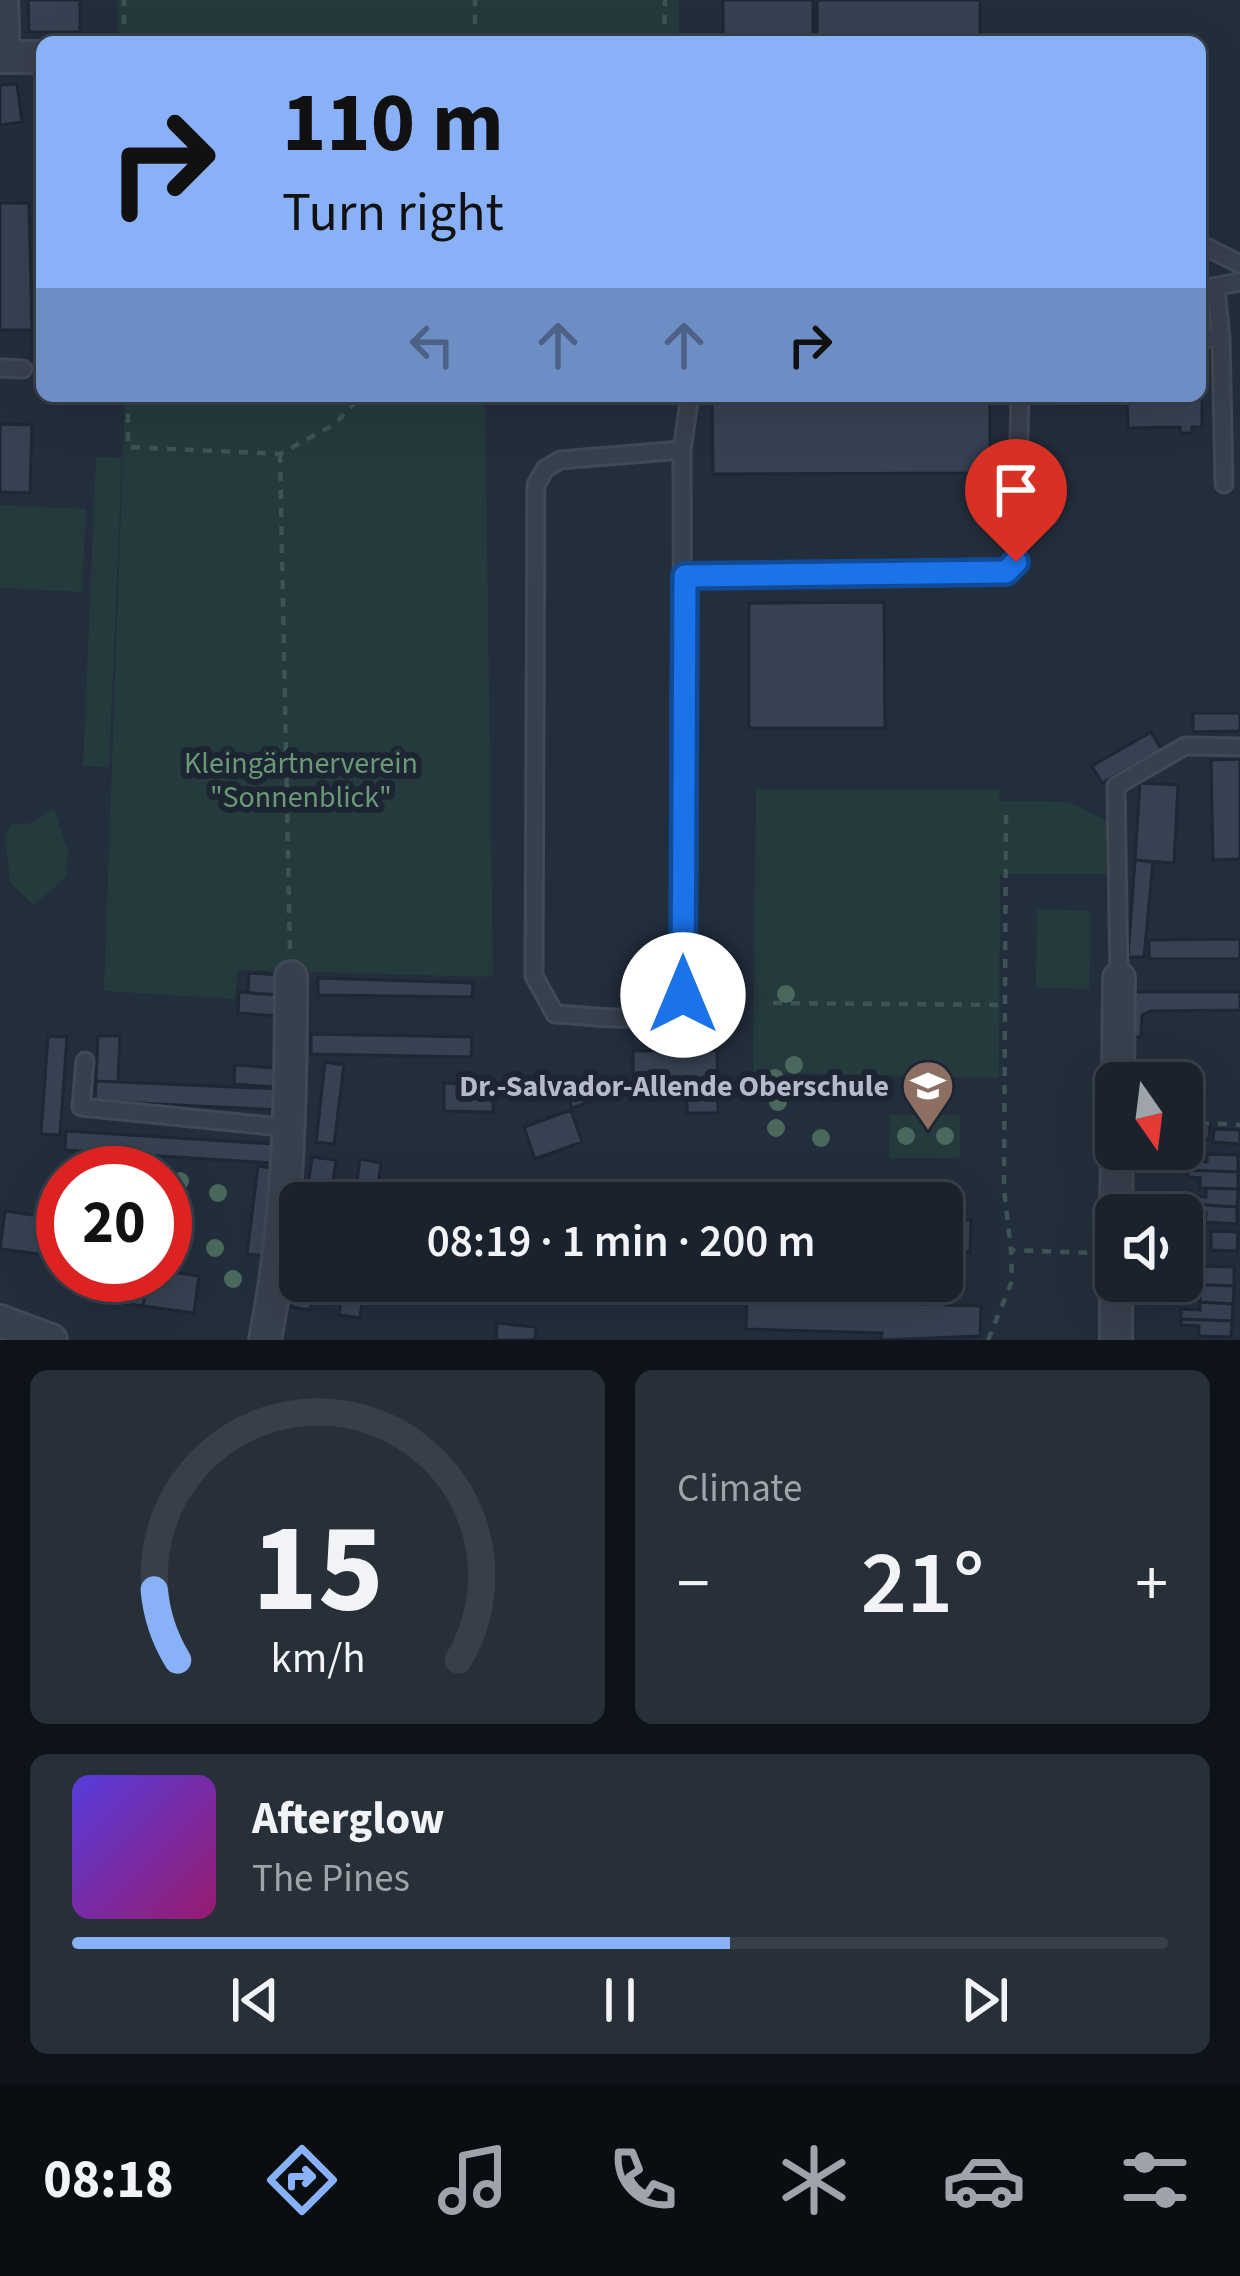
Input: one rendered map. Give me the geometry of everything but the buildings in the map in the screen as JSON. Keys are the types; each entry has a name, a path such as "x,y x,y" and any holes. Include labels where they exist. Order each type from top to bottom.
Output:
{"street":[{"path":"2,0 2,57 36,57"},
{"path":"265,1340 281,1252 291,1128 291,977"},
{"path":"1118,1062 1119,979"},
{"path":"1116,1302 1116,1340"},
{"path":"0,1321 51,1340"}],"lane":[{"path":"1206,247 1240,264"},
{"path":"1224,484 1221,338 1208,289 1240,282"},
{"path":"1206,338 1221,338"},
{"path":"0,368 23,368"},
{"path":"682,450 560,460 544,469 536,485 534,976 555,1014 652,1018 669,1012 683,995 682,450 689,402"},
{"path":"685,576 1006,572 1016,562 1020,402"},
{"path":"1119,979 1116,786 1184,746 1240,746"},
{"path":"85,1061 81,1107 291,1128"}],"path":[{"path":"124,0 124,36"},
{"path":"475,0 475,36"},
{"path":"664,36 665,0"},
{"path":"128,402 128,447 280,454 335,424 355,402"},
{"path":"280,454 291,977"},
{"path":"988,1340 1012,1281 1004,1190 1006,815"},
{"path":"773,1003 1006,1005"},
{"path":"1203,1123 1240,1125"},
{"path":"1011,1250 1095,1253"}],"green space":[{"path":"118,0 679,0 679,36 118,36"},
{"name":"Kleingärtnerverein \"Sonnenblick\"","path":"125,402 485,402 493,977 238,970 235,999 104,991"},
{"path":"96,457 122,458 109,767 83,766"},
{"path":"0,505 86,509 82,592 0,588"},
{"path":"756,789 999,789 1000,801 1070,802 1111,823 1112,874 1000,874 999,1078 753,1072"},
{"path":"54,808 68,851 66,877 34,905 10,882 5,836 12,824 33,823"},
{"path":"1037,909 1091,911 1089,989 1036,988"},
{"path":"890,1115 960,1115 960,1158 889,1158"}],"place":[{"name":"Dr.-Salvador-Allende Oberschule","path":"928,1132"}],"route":[{"path":"683,995 685,576 1006,572 1016,562"}]}
